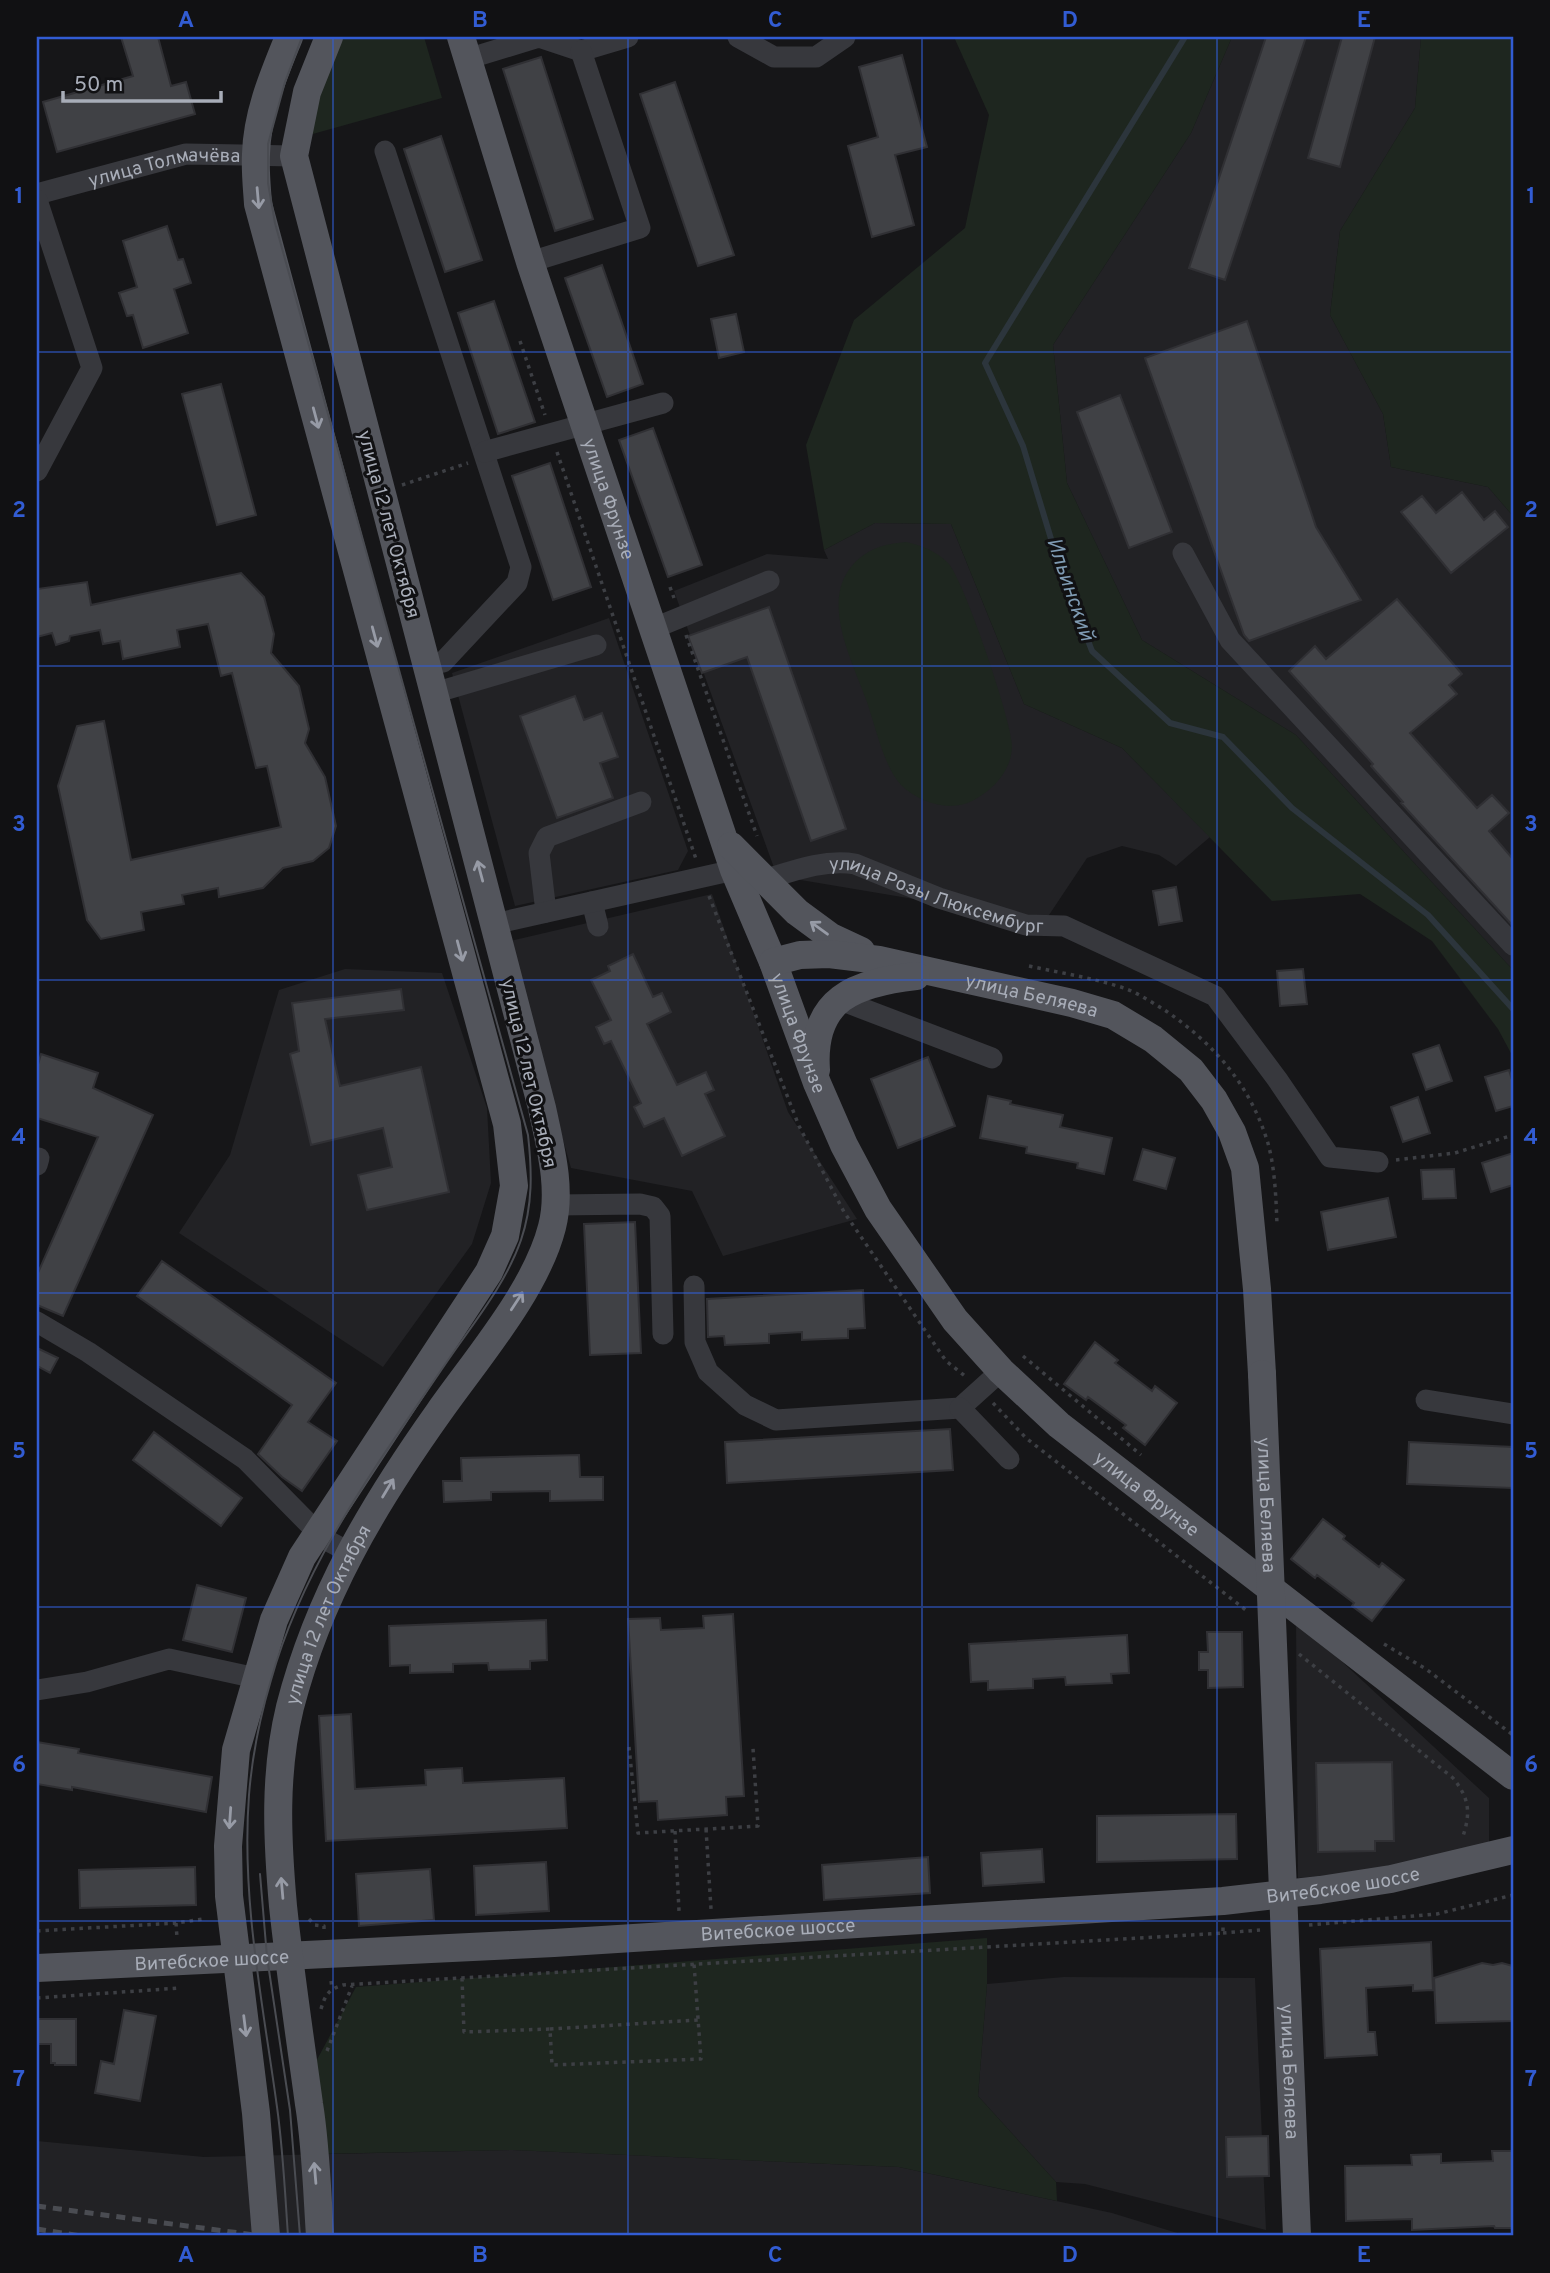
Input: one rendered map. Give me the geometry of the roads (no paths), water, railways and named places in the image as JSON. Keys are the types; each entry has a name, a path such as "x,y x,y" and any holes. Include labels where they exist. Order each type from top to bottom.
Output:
{"main road":[{"name":"улица 12 лет Октября","path":"266,2236 256,2113 229,1896 228,1846 236,1750 274,1620 302,1557 489,1272 505,1236 514,1186 507,1124 258,204 258,135 270,85 289,37"},
{"name":"улица 12 лет Октября","path":"320,2236 310,2109 287,1956 278,1850 280,1759 290,1709 305,1655 349,1552 401,1465 519,1299 542,1258 556,1205 556,1184 542,1108 294,156 307,92 329,37"},
{"name":"улица Фрунзе","path":"464,48 530,262 734,870 773,962 817,1083 844,1144 878,1209 955,1320 1009,1360 1059,1425 1513,1776"},
{"path":"724,839 797,912 831,937 878,960"},
{"path":"773,962 800,955 829,954 878,960"},
{"name":"улица Беляева","path":"878,960 1072,1003 1112,1015 1153,1039 1191,1070 1232,1132 1245,1168 1262,1374 1297,2236"},
{"path":"817,1083 817,1033 824,1018 845,995 864,985 885,979 934,973"},
{"name":"Витебское шоссе","path":"37,1968 554,1943 1223,1900 1320,1890 1391,1879 1513,1850"}],"street":[{"path":"464,48 539,37 582,51 628,37"},
{"path":"738,37 774,57 817,57 845,37"},
{"path":"530,262 640,228 582,51"},
{"path":"385,151 522,567 517,583 443,662 426,666"},
{"name":"улица Толмачёва","path":"37,197 186,154 294,156"},
{"path":"37,197 92,368 37,471"},
{"path":"485,454 663,403"},
{"path":"1183,553 1230,640 1513,945"},
{"path":"652,629 769,581"},
{"path":"434,693 596,645"},
{"path":"546,912 539,853 547,836 641,802"},
{"name":"улица Розы Люксембург","path":"764,880 824,863 841,861 855,864 939,898 1026,925 1064,926 1141,960 1215,996 1277,1079 1330,1157 1378,1162"},
{"path":"494,924 734,870"},
{"path":"592,902 598,926"},
{"path":"845,995 848,1003 992,1058"},
{"path":"556,1205 640,1204 653,1207 660,1216 663,1334"},
{"path":"694,1286 695,1342 708,1372 745,1405 776,1420 960,1408 1009,1360"},
{"path":"37,1322 88,1352 245,1459 317,1532 349,1552"},
{"path":"1426,1400 1513,1414"},
{"path":"960,1408 1009,1459"},
{"path":"37,1690 86,1682 169,1660 256,1678"}],"waterway":[{"name":"Ильинский","path":"1185,37 985,363 1023,446 1058,562 1092,651 1170,723 1223,737 1292,808 1428,915 1513,1009"}],"tram line":[{"path":"288,2236 279,2123 255,1951 248,1873 249,1795 260,1723 285,1637 323,1555 369,1478 487,1305 514,1257 528,1214 531,1175 528,1135 275,223 268,183 268,144 285,82 302,37"},
{"path":"260,1874 267,1957 290,2110 300,2236"}],"railway":[{"path":"37,2206 262,2236"},
{"path":"37,2229 81,2236"}]}
